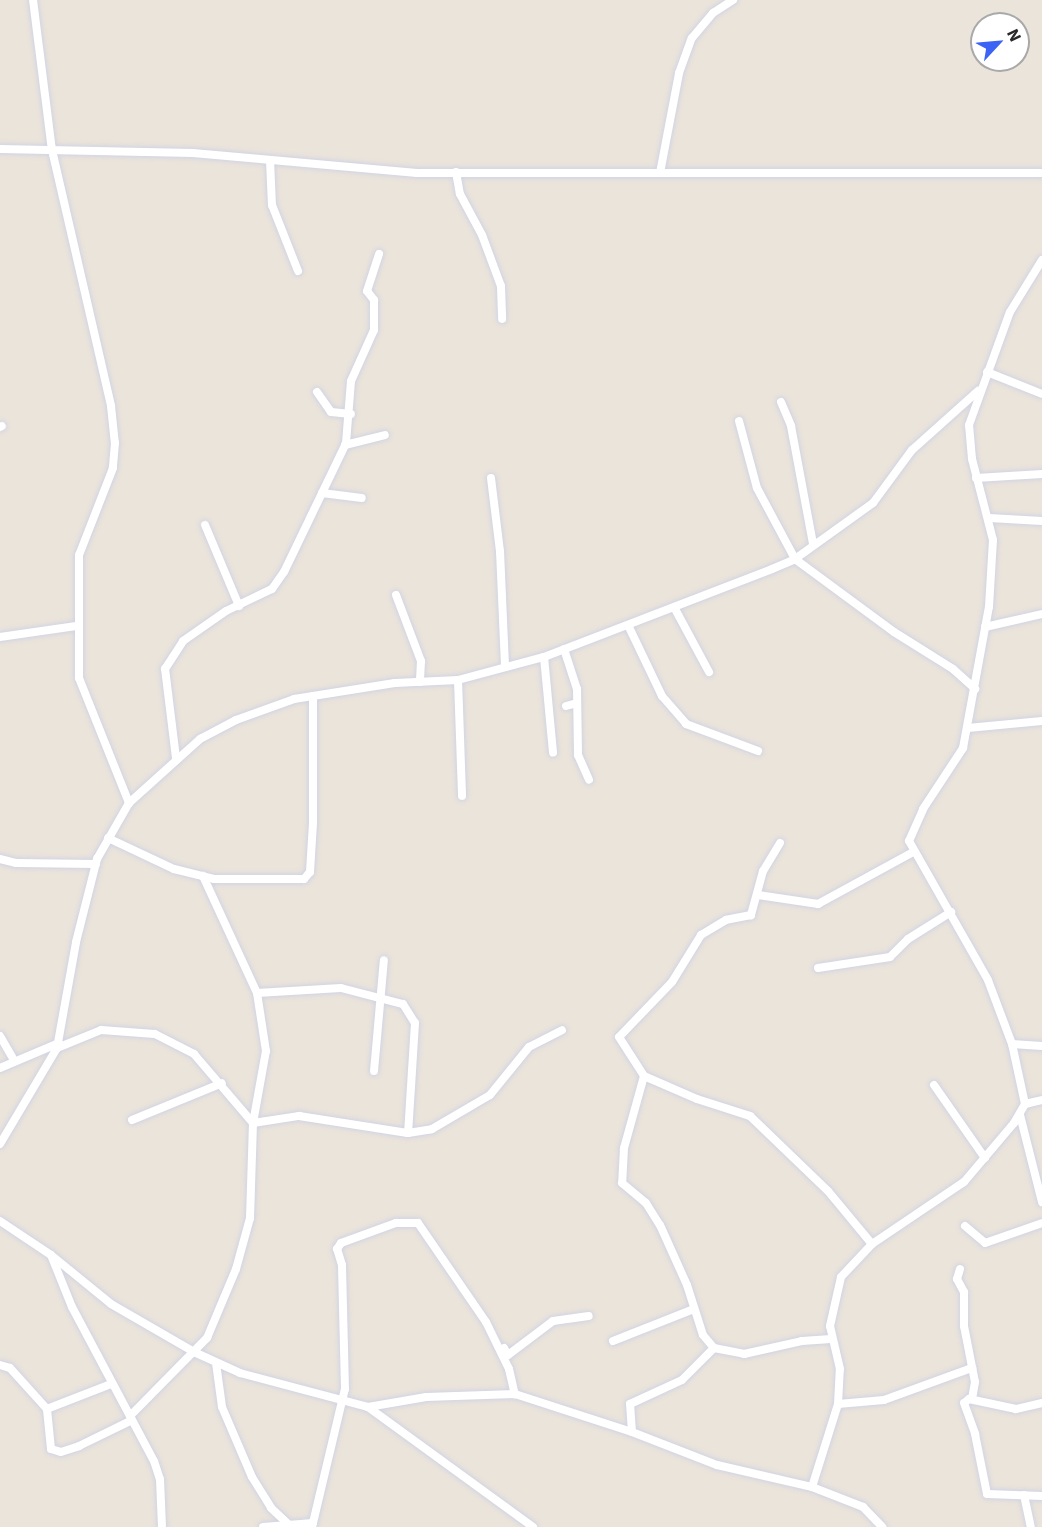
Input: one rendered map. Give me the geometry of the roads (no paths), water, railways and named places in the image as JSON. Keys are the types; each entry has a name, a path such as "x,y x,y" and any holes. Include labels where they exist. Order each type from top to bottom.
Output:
{"street":[{"path":"33,0 52,150 111,406 115,443 113,468 79,555 76,626 82,693 129,803"},
{"path":"660,173 679,73 692,38 713,13 733,0"},
{"path":"0,149 193,153 456,172 1042,173"},
{"path":"270,160 272,205 298,271"},
{"path":"456,172 460,194 482,236 501,286 502,319"},
{"path":"176,758 163,681 165,669 183,641 203,625 276,585 345,445 351,414 351,381 374,330 374,300 367,291 379,254"},
{"path":"812,1487 838,1404 840,1369 831,1339 838,1283 849,1267 872,1244 964,1182 1020,1115 1024,1104 1012,1044 988,980 951,912 913,852 909,841 913,826 963,747 985,627 995,553 989,518 976,478 969,425 979,390 1019,293 1042,260"},
{"path":"987,372 1042,394"},
{"path":"0,1144 58,1046 76,942 96,864 108,838 129,803 176,758 236,720 294,699 420,682 458,680 544,657 795,559 873,503 912,450 979,390"},
{"path":"317,392 331,412 351,414"},
{"path":"782,402 791,426 813,544"},
{"path":"740,421 757,488 795,559 894,632 954,669 975,689"},
{"path":"345,445 385,435"},
{"path":"976,478 1042,474"},
{"path":"491,477 500,550 505,667"},
{"path":"322,493 362,498"},
{"path":"989,518 1042,521"},
{"path":"205,525 239,606"},
{"path":"396,595 422,661 420,682"},
{"path":"674,607 709,672"},
{"path":"985,627 1042,614"},
{"path":"628,625 643,651 658,690 686,724 758,751"},
{"path":"0,637 76,626"},
{"path":"564,649 578,689 578,755 589,780"},
{"path":"544,657 554,753"},
{"path":"458,680 462,796"},
{"path":"108,838 174,868 203,876 298,881 308,876 313,823 313,696"},
{"path":"566,706 577,703"},
{"path":"968,728 1042,721"},
{"path":"780,843 763,871 751,915 726,920 701,935 672,982 621,1032 620,1038 644,1076 697,1099 750,1116 823,1186 872,1244"},
{"path":"758,895 818,904 913,852"},
{"path":"0,859 16,863 96,864"},
{"path":"0,1365 10,1368 47,1409 50,1446 57,1452 131,1418 194,1352 216,1318 245,1243 253,1123 266,1059 257,993 203,876"},
{"path":"818,968 890,957 908,939 951,912"},
{"path":"374,1071 384,960"},
{"path":"257,993 341,987 380,995 403,1004 415,1023 408,1133"},
{"path":"0,1068 14,1060 101,1030 155,1034 183,1045 222,1083 253,1123"},
{"path":"253,1123 299,1116 408,1133 432,1129 490,1095 529,1047 562,1030"},
{"path":"0,1036 14,1060"},
{"path":"1012,1044 1042,1046"},
{"path":"644,1076 624,1148 622,1183 655,1216 687,1284 703,1335 714,1348 744,1354 802,1341 831,1339"},
{"path":"132,1120 222,1083"},
{"path":"934,1085 985,1158"},
{"path":"1024,1104 1042,1100"},
{"path":"1020,1115 1042,1202"},
{"path":"0,1221 51,1255 111,1304 194,1352 216,1363 369,1407 533,1527"},
{"path":"263,1527 288,1524 313,1525 344,1400 342,1265 337,1249 352,1238 396,1223 418,1223 440,1260 476,1306 509,1369 515,1394"},
{"path":"965,1226 985,1244 1042,1223"},
{"path":"51,1255 59,1281 111,1384 131,1418 160,1479 162,1527"},
{"path":"960,1269 957,1279 964,1292 964,1326 975,1382 972,1399"},
{"path":"613,1341 694,1309"},
{"path":"496,1342 499,1340 508,1355 553,1321 589,1316"},
{"path":"632,1432 630,1404 682,1380 714,1348"},
{"path":"216,1363 222,1407 252,1477 271,1508 288,1524"},
{"path":"838,1404 884,1401 972,1368"},
{"path":"47,1409 111,1384"},
{"path":"369,1407 426,1397 515,1394 632,1432 753,1476 812,1487 863,1507 882,1527"},
{"path":"1042,1403 1016,1409 972,1399 964,1403 978,1444 985,1491 991,1495 1042,1496"},
{"path":"1024,1495 1031,1527"}]}
